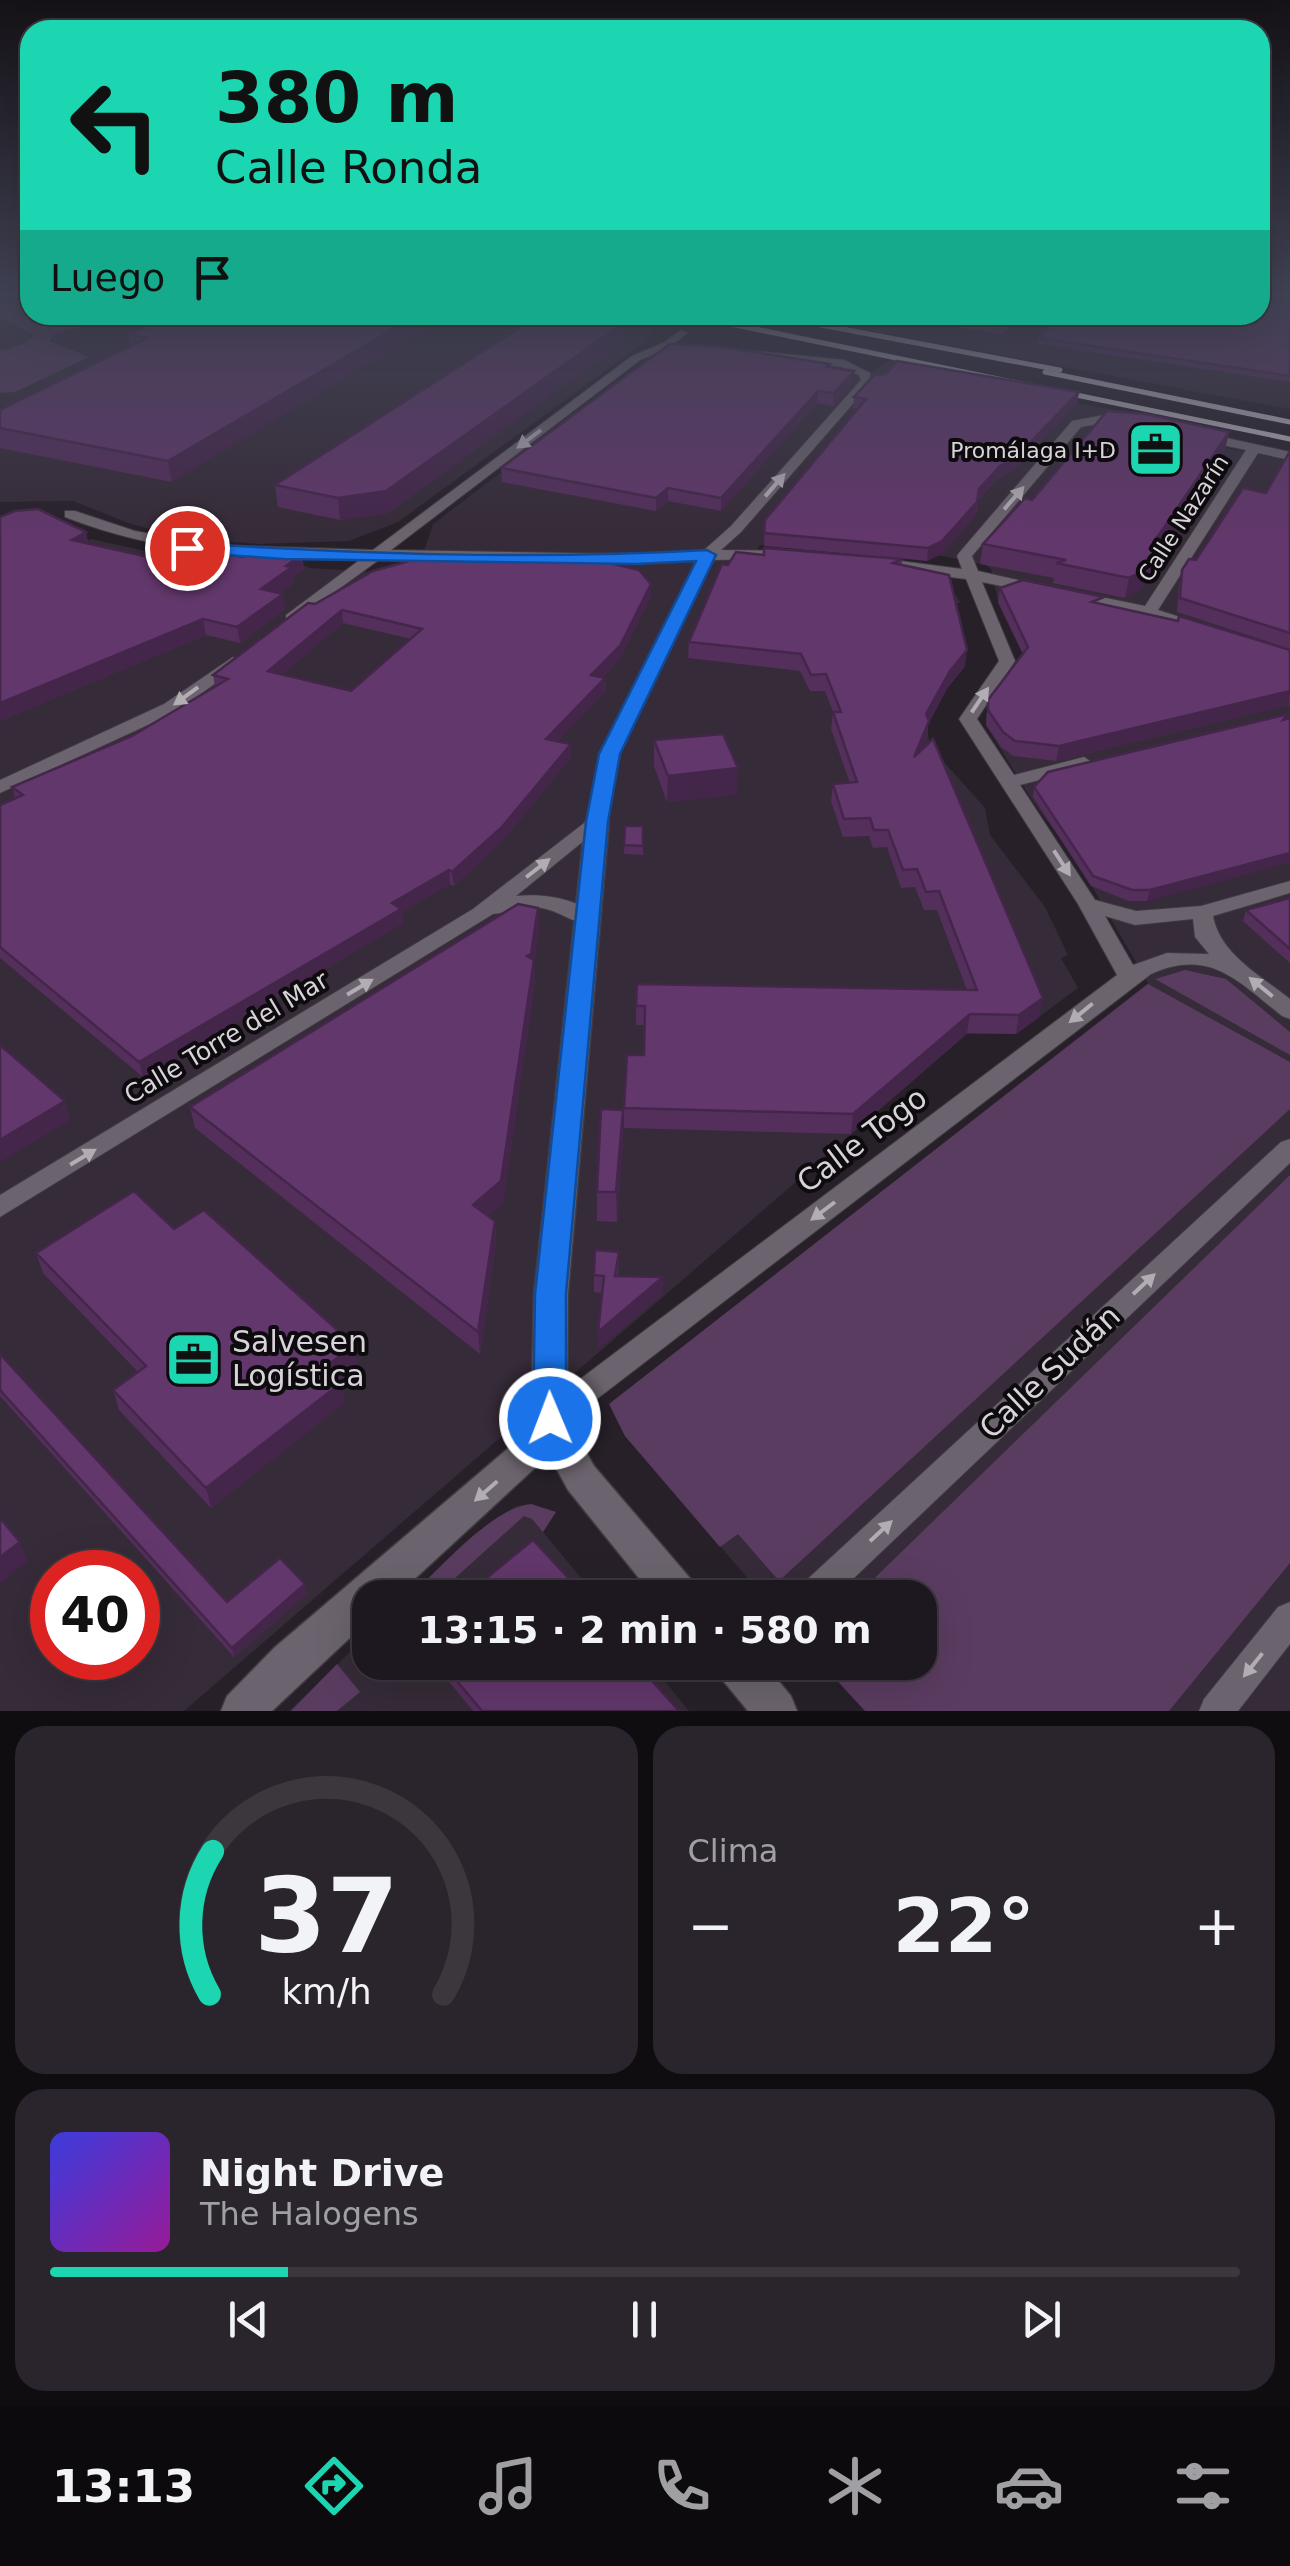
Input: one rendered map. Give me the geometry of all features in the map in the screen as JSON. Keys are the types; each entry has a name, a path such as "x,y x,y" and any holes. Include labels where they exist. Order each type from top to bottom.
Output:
{"street":[{"path":"276,629 612,376"},
{"path":"666,1580 581,1478 550,1419 551,1294 597,822 610,754 707,555 736,530 866,380 865,376"},
{"path":"1129,977 1088,904 968,719 1007,661 964,556 1078,424 1109,418 1137,422"},
{"path":"1196,435 1290,456"},
{"name":"Calle Nazarín","path":"1149,612 1254,448"},
{"path":"70,514 116,534 187,548 636,559 752,552 818,557"},
{"path":"869,562 973,575 1149,612 1220,635"},
{"path":"0,787 170,708 246,652"},
{"path":"1009,782 1097,760"},
{"name":"Calle Torre del Mar","path":"0,1207 480,914 597,822"},
{"path":"1088,904 1135,918 1202,912 1290,887"},
{"name":"Calle Torre del Mar","path":"480,914 509,902 532,900 570,908 588,918"},
{"path":"1202,912 1206,937 1231,964 1290,1011"},
{"name":"Calle Togo","path":"550,1419 1129,977 1155,961 1182,956 1231,964"},
{"name":"Calle Sudán","path":"829,1580 1290,1148"},
{"path":"242,1711 289,1663 532,1451 550,1419"},
{"path":"1216,1711 1290,1618"},
{"path":"262,1711 289,1663"},
{"path":"751,1680 776,1711"}],"shaded area":[{"path":"0,376 598,376 398,522 349,541 258,544 182,538 128,523 73,501 0,502"},
{"path":"0,376 49,376 15,392 0,393"},
{"path":"643,376 977,376 1022,385 1014,391 1113,410 1109,424 1290,461 1290,1711 865,1711 837,1680 937,1680 937,1580 749,1580 625,1436 609,1404 1148,983 1079,864 1032,800 986,725 986,715 1023,664 1022,653 999,605 991,569 937,555 760,545 745,567 946,587 954,593 961,603 950,603 965,666 948,687 927,727 931,753 985,808 990,835 1045,907 1068,955 1061,958 1078,988 1016,1034 967,1034 184,1711 0,1711 0,533 81,544 91,539 163,555 298,563 310,568 391,573 419,566 433,524 599,398"},
{"path":"1113,376 1290,376 1290,409"},
{"path":"1185,970 1226,979 1290,1032 1290,1055 1155,979"},
{"path":"1148,984 1290,1062 1290,1109 780,1580 738,1534 720,1547 625,1436 609,1404"},
{"path":"1290,1175 1290,1563 1169,1711 865,1711 837,1680 937,1680 937,1580 873,1580"},
{"path":"531,1504 556,1512 543,1532 583,1580 429,1580 498,1517 516,1506"},
{"path":"531,1504 556,1512 543,1532 524,1516 453,1580 426,1580 483,1528 515,1508"},
{"path":"352,1650 352,1680 664,1680 689,1711 289,1711"},
{"path":"337,1664 360,1692 337,1711 291,1711"}],"building":[{"path":"70,376 313,376 168,461 0,428 0,410"},
{"path":"445,376 549,376 386,491 338,498 275,485"},
{"path":"627,376 850,376 834,393 818,391 721,498 668,488 656,498 501,468"},
{"path":"873,376 984,376 1079,392 1015,458 1000,466 979,489 977,502 942,541 928,548 764,533 765,520 866,399 854,397"},
{"path":"1107,411 1145,414 1229,432 1152,545 1162,547 1146,570 1129,578 1056,563 1066,560 983,544 1025,498 1032,500"},
{"path":"1290,451 1290,633 1180,598 1182,570 1189,559 1196,560 1243,488 1266,493"},
{"path":"38,509 86,532 72,540 148,557 163,547 177,546 242,557 257,547 302,554 286,566 292,567 261,589 283,594 237,627 203,619 0,703 0,517"},
{"path":"764,548 902,559 893,563 949,575 967,650 926,714 929,721 914,757 933,739 1043,998 1019,1015 970,1014 853,1114 624,1108 627,1055 644,1055 645,1006 636,1006 637,984 977,990 939,891 926,892 917,869 903,870 888,830 874,830 870,818 844,819 833,784 857,782 833,712 841,712 826,674 811,675 801,654 689,642 722,564 728,565 736,552 764,555"},
{"path":"420,558 593,559 639,570 651,584 620,646 591,675 605,678 546,739 571,744 502,827 452,872 449,870 392,903 401,909 139,1062 0,947 0,805 23,795 12,787 132,736 228,679 213,675 308,603 315,604 373,571","holes":["342,610 422,629 351,691 268,671"]},
{"path":"1023,580 1104,597 1092,602 1178,621 1179,616 1290,650 1290,691 1059,746 1015,741 1003,732 988,710 988,700 1028,647 1000,588"},
{"path":"1288,714 1283,720 1290,718 1290,853 1150,890 1132,890 1093,876 1034,787 1048,772"},
{"path":"723,734 738,768 668,776 654,740"},
{"path":"625,826 643,826 643,846 624,845"},
{"path":"1290,898 1290,949 1246,910"},
{"path":"518,904 538,908 531,954 527,956 534,960 501,1181 473,1205 495,1221 478,1332 190,1107"},
{"path":"0,1045 65,1101 0,1140"},
{"path":"601,1109 623,1110 616,1192 597,1192"},
{"path":"134,1191 174,1229 204,1210 354,1345 324,1368 341,1383 206,1488 113,1390 146,1366 36,1253"},
{"path":"595,1250 619,1252 615,1276 663,1277 598,1332 604,1276 594,1275"},
{"path":"0,1354 227,1602 280,1558 305,1584 232,1648 160,1568 160,1550 144,1550 0,1390"},
{"path":"0,1518 20,1542 0,1557"},
{"path":"533,1540 570,1580 484,1580"},
{"path":"456,1680 651,1680 679,1711 482,1711"}],"railway":[{"path":"983,376 1290,439"},
{"path":"1064,376 1290,422"}],"place":[{"name":"Promálaga I+D","path":"1155,450"},
{"name":"Salvesen Logística","path":"193,1359"}],"route":[{"path":"187,548 284,554 636,559 707,555 610,754 597,822 551,1294 550,1419"}]}
